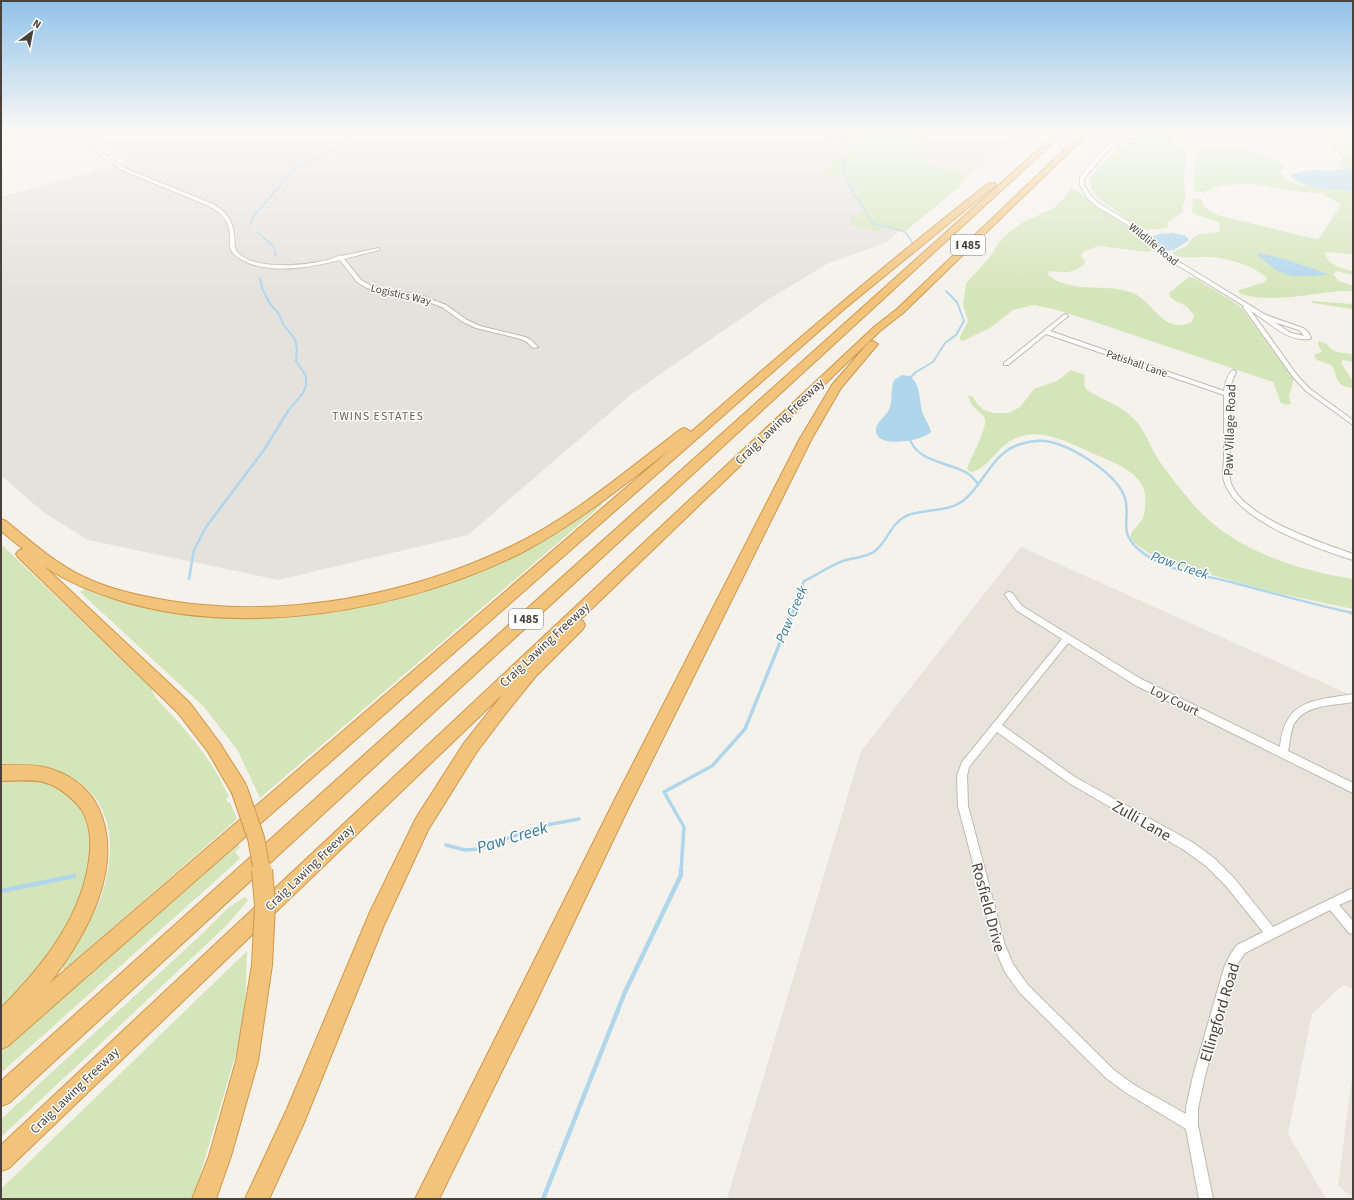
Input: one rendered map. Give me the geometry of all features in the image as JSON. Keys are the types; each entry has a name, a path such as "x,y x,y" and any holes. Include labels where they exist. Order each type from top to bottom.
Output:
{"highway":[{"path":"1,1039 840,308 934,230 992,186"},
{"name":"Craig Lawing Freeway","path":"1,1094 1003,186"},
{"name":"Craig Lawing Freeway","path":"1,1160 876,329 900,311 1031,186"},
{"path":"426,1199 526,1001 620,805 805,440 836,387 851,368 885,331 900,311"},
{"path":"1,524 42,559 67,574 100,589 140,601 174,608 226,612 287,610 356,601 387,595 458,573 516,549 543,535 571,518 726,400 758,379"},
{"path":"257,1199 295,1117 377,919 422,824 447,783 470,748 501,707 531,672 678,518"},
{"path":"1,533 184,708 206,734 225,763 239,789 251,819 262,869 265,901 262,965 247,1061 220,1156 204,1199"},
{"path":"1,773 26,772 48,776 67,783 79,793 89,805 97,820 100,839 96,878 86,907 74,931 60,953 35,985 1,1023"}],"street":[{"path":"164,186 218,208 231,222 233,248 241,257 253,263 268,266 288,267 307,265 377,249"},
{"name":"Wildlife Road","path":"1083,186 1090,198 1098,205 1128,223 1166,256 1238,300"},
{"name":"Logistics Way","path":"340,257 359,281 370,288 386,293 416,295 444,306 466,321 530,341 535,347"},
{"path":"1238,300 1264,316 1289,335 1300,338 1308,338 1306,333 1301,329 1264,316"},
{"path":"1238,300 1247,308 1295,376 1308,390 1353,423"},
{"path":"1006,364 1065,316"},
{"name":"Patishall Lane","path":"1046,332 1227,394"},
{"name":"Paw Village Road","path":"1233,372 1228,384 1227,394 1227,480 1229,488 1239,501 1252,512 1268,522 1353,557"},
{"name":"Loy Court","path":"1009,595 1019,608 1138,682 1353,788"},
{"name":"Rosfield Drive","path":"1067,638 965,765 962,776 963,806 1003,958 1024,989 1097,1062 1132,1090 1192,1125"},
{"path":"1283,753 1292,720 1300,712 1307,707 1353,698"},
{"name":"Zulli Lane","path":"996,726 1072,780 1188,846 1210,862 1230,882 1271,933"},
{"name":"Ellingford Road","path":"1206,1199 1192,1125 1192,1108 1228,972 1234,959 1241,949 1353,894"},
{"path":"1332,905 1353,929"}],"shaded area":[{"path":"41,186 856,186 858,192 850,195 855,200 862,202 867,207 860,229 869,229 876,232 886,228 900,230 887,242 827,264 769,299 633,393 468,535 278,580 88,540 43,512 1,475 1,197"},
{"path":"863,186 960,186 924,214 905,232 886,228"},
{"path":"1021,547 1353,696 1353,989 1343,985 1312,1014 1288,1134 1326,1199 727,1199 861,751"},
{"path":"1353,1068 1353,1197 1338,1186"}],"green space":[{"path":"856,186 959,186 905,232 886,228 876,232 869,229 860,229 851,224 851,217 861,213 862,209 867,207 850,196 858,192 855,189"},
{"path":"1091,186 1184,186 1186,198 1182,207 1183,211 1168,222 1167,224 1169,226 1167,228 1148,230 1141,229 1096,196"},
{"path":"1194,186 1220,186 1203,192 1195,192"},
{"path":"1266,186 1310,186 1353,192 1353,254 1325,252 1329,260 1336,266 1353,271 1353,275 1337,271 1333,274 1339,281 1353,286 1353,291 1339,291 1281,298 1252,297 1239,293 1239,290 1265,282 1267,278 1255,270 1221,258 1186,257 1174,255 1173,252 1185,247 1194,237 1200,234 1218,232 1220,230 1219,223 1198,215 1192,211 1193,198 1202,199 1203,206 1217,215 1315,239 1319,238 1340,207 1340,204 1321,193 1302,192"},
{"path":"1072,188 1125,224 1154,250 1147,252 1098,246 1083,252 1081,256 1085,261 1085,264 1081,267 1069,272 1050,271 1047,274 1066,284 1111,288 1133,293 1140,297 1166,321 1182,325 1192,322 1194,315 1185,305 1174,300 1169,293 1189,277 1195,278 1240,306 1294,379 1289,397 1291,403 1288,405 1281,403 1273,382 1092,321 1034,305 1013,310 990,328 963,341 960,340 968,321 963,305 966,283 989,258 1008,233 1022,223 1056,207"},
{"path":"1311,302 1353,304 1353,309"},
{"path":"1319,341 1327,344 1335,351 1353,354 1353,362 1343,360 1341,363 1353,381 1353,388 1339,383 1331,365 1315,358 1314,355 1322,352 1318,344"},
{"path":"1071,370 1085,375 1084,385 1087,390 1121,409 1136,421 1164,467 1192,503 1208,519 1225,533 1265,555 1309,570 1353,579 1353,609 1272,592 1170,563 1150,554 1130,539 1131,533 1143,518 1145,509 1145,494 1138,479 1125,468 1058,438 1038,434 1019,437 1012,440 999,450 983,467 971,472 967,469 982,434 985,421 984,417 970,402 968,395 973,397 978,405 984,410 994,413 1009,413 1020,407 1034,389 1057,381"},
{"path":"600,502 603,504 260,798 238,751 204,707 80,592 86,588 134,605 236,618 326,611 478,571"},
{"path":"1,544 152,688 156,698 203,752 223,785 229,797 226,798 228,803 230,802 237,819 64,970 61,965 88,923 101,896 107,875 110,854 109,834 105,816 96,799 83,785 66,775 43,768 22,765 1,766"},
{"path":"1,777 28,778 59,787 72,795 90,820 95,851 73,925 1,1014"},
{"path":"242,840 238,845 240,846 242,844 235,852 240,858 233,865 1,1073 1,1050 227,850 229,851"},
{"path":"245,897 248,900 227,925 1,1137 1,1119 203,933 229,907"},
{"path":"247,951 245,1008 235,1057 193,1199 1,1199 1,1189"}],"water":[{"path":"1309,186 1353,186 1353,192"},
{"path":"1172,233 1184,235 1188,238 1188,241 1174,250 1165,251 1153,242 1151,237 1159,234"},
{"path":"1259,253 1285,259 1328,274 1313,276 1287,275 1277,270 1257,255"},
{"path":"902,375 910,376 914,380 918,388 922,411 931,432 919,438 900,442 891,442 878,437 876,428 889,410 894,380"}],"waterway":[{"path":"251,225 253,217 280,186"},
{"path":"849,186 873,223 902,231 906,233 912,242"},
{"path":"257,232 274,247 276,254"},
{"path":"260,278 262,288 270,304 279,314 283,324 295,339 297,349 296,361 306,376 306,386 303,393 287,412"},
{"path":"908,380 916,372 933,362 945,343 956,335 964,321 957,302 946,291"},
{"path":"189,579 194,550 206,527 264,450 288,411"},
{"path":"909,437 913,446 926,457 967,473 978,484"},
{"name":"Paw Creek","path":"792,614 804,581 838,563 864,556 875,551 896,523 906,516 920,512 943,509 958,504 971,493 1003,454 1011,448 1021,444 1040,441 1051,442 1072,450 1094,463 1113,480 1121,489 1125,498 1127,511 1126,530 1128,536 1131,542 1147,556 1182,571 1353,613 1351,613"},
{"name":"Paw Creek","path":"681,871 684,827 664,792 712,766 745,729 792,613"},
{"name":"Paw Creek","path":"446,845 465,850 479,849 541,826 579,819"},
{"path":"543,1199 625,992 681,875 681,871"},
{"path":"1,891 74,876"}],"district":[{"name":"TWINS ESTATES","path":"378,416"}]}
